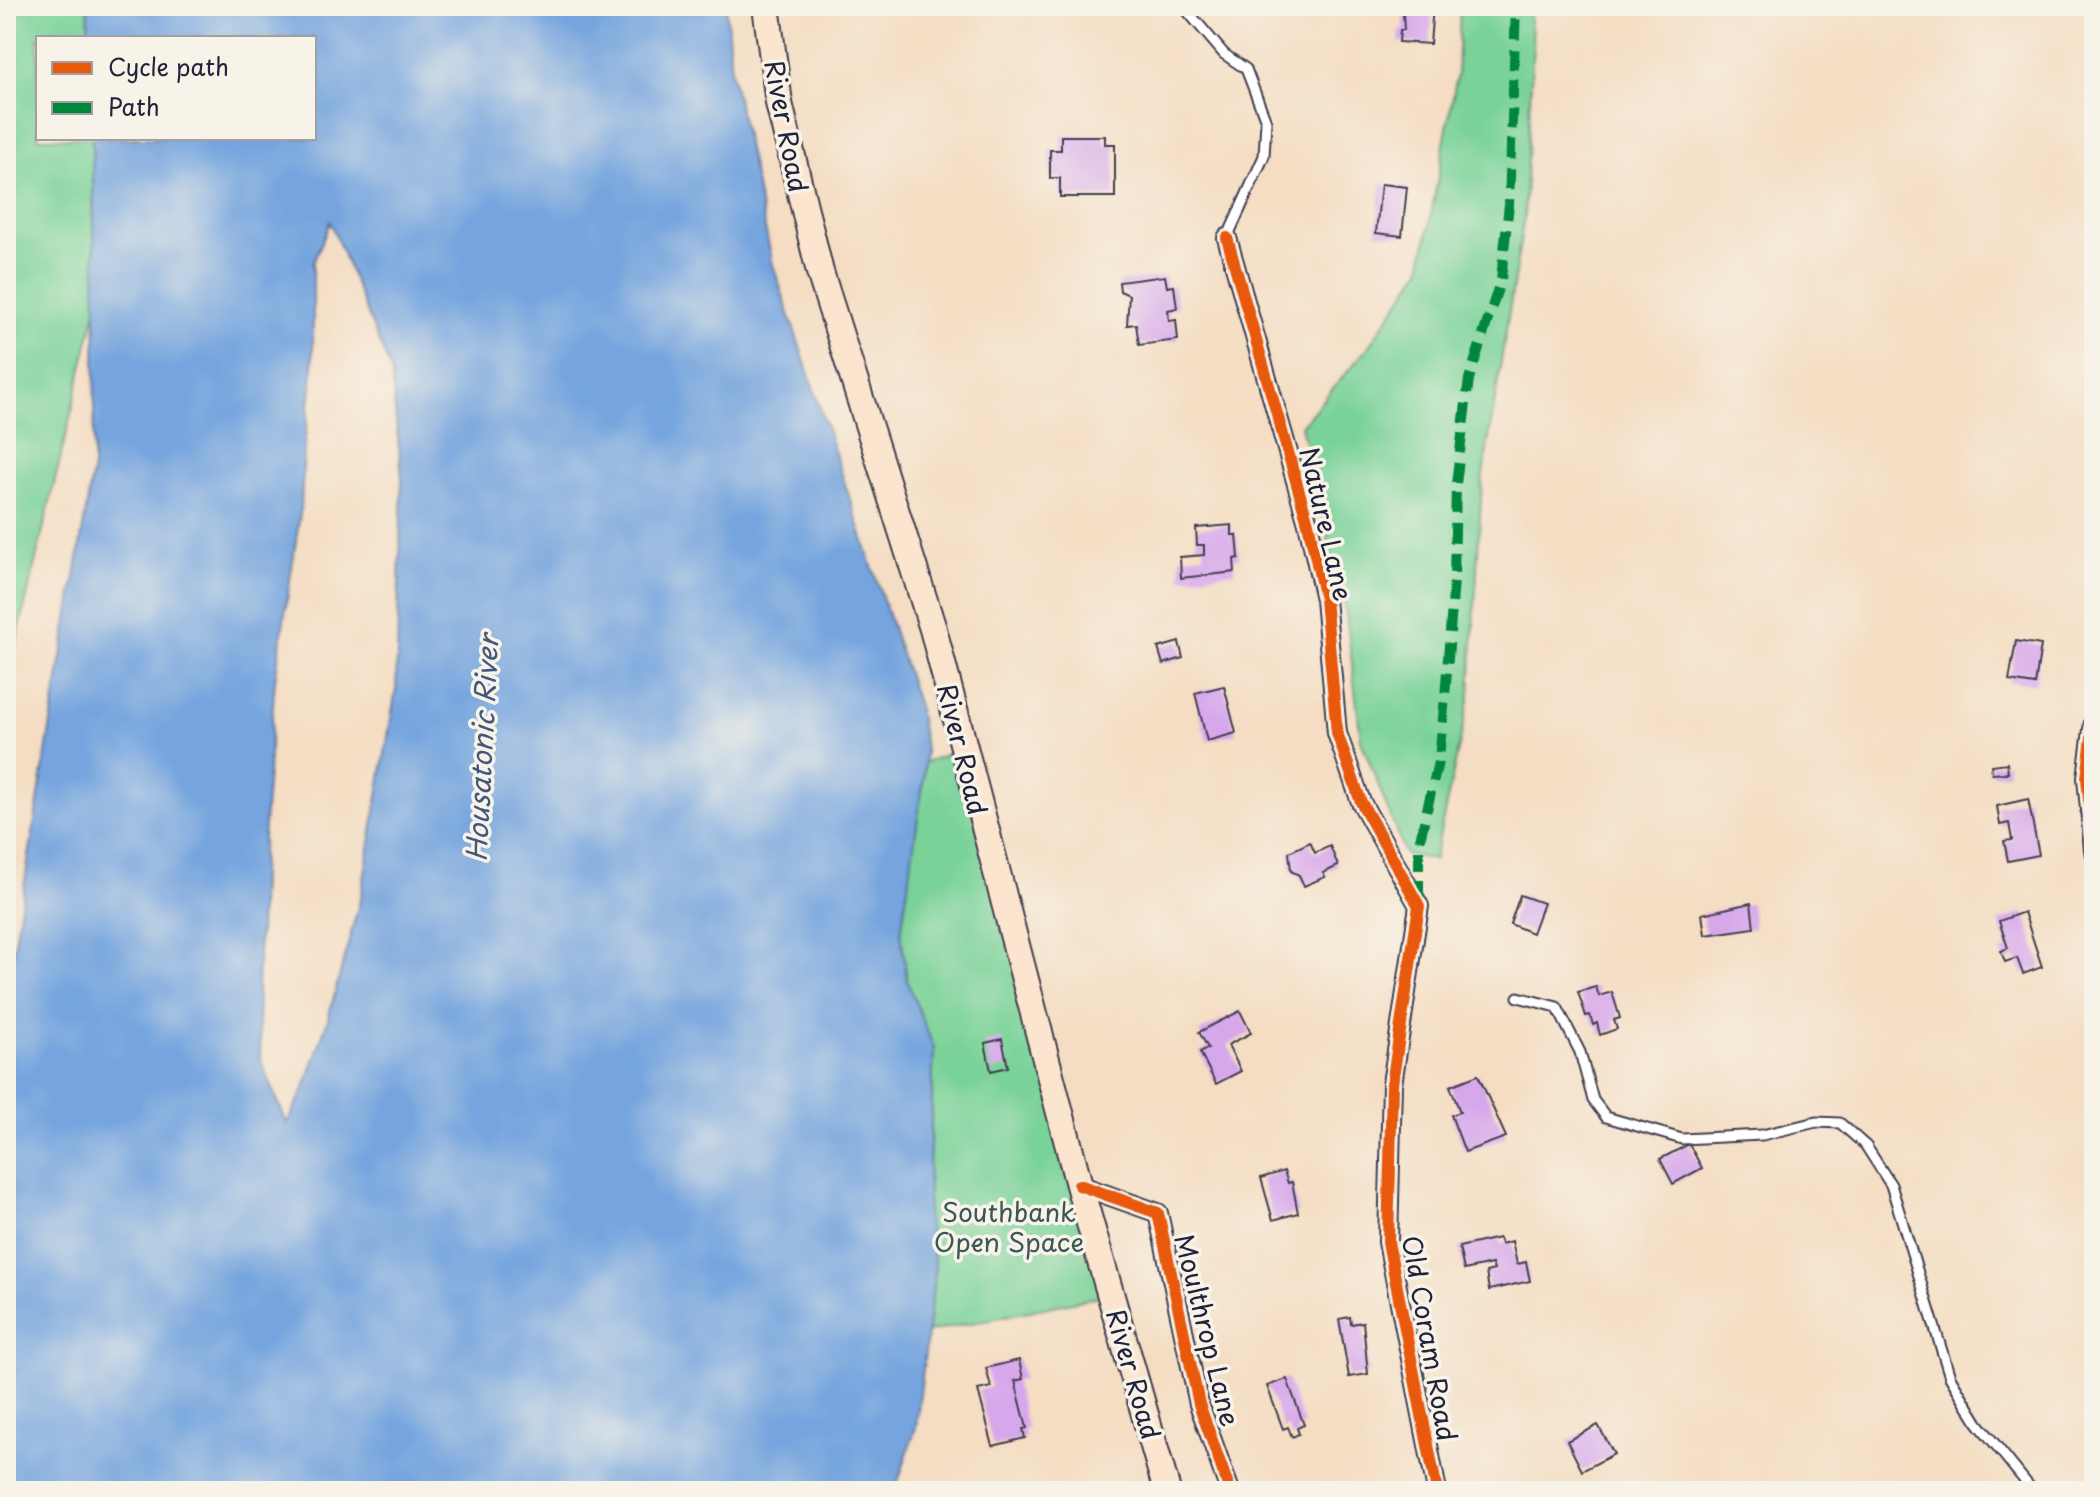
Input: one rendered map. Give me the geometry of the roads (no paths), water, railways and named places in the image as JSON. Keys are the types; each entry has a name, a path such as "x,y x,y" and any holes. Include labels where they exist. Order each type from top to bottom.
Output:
{"main road":[{"name":"River Road","path":"766,6 779,103 805,214 933,629 1079,1185 1167,1491"}],"street":[{"name":"Nature Lane","path":"1227,238 1325,599 1337,733 1361,802 1419,906"},
{"path":"2094,722 2087,778 2094,850"},
{"name":"Old Coram Road","path":"1419,906 1392,1084 1388,1242 1408,1331 1437,1491"},
{"name":"Moulthrop Lane","path":"1079,1185 1158,1213 1199,1404 1230,1491"}],"lane":[{"path":"1183,6 1224,54 1246,69 1266,121 1264,156 1227,238"},
{"path":"1518,997 1557,1007 1580,1052 1593,1100 1606,1117 1682,1139 1762,1135 1816,1122 1840,1123 1866,1146 1891,1185 1950,1377 1978,1423 2033,1491"}],"water":[{"name":"Housatonic River","path":"88,6 726,6 731,70 773,265 918,706 925,750 924,777 901,933 907,981 934,1049 927,1216 935,1269 916,1427 895,1491 6,1491 6,996 93,467 96,310 92,140 316,140 316,36 89,36","holes":["330,222 391,371 402,478 396,689 361,896 327,1022 305,1087 287,1124 261,1061 257,989 262,851 275,680 301,507 304,446 313,373 313,263"]}],"park label":[{"name":"Southbank Open Space","path":"1009,1226"}]}
